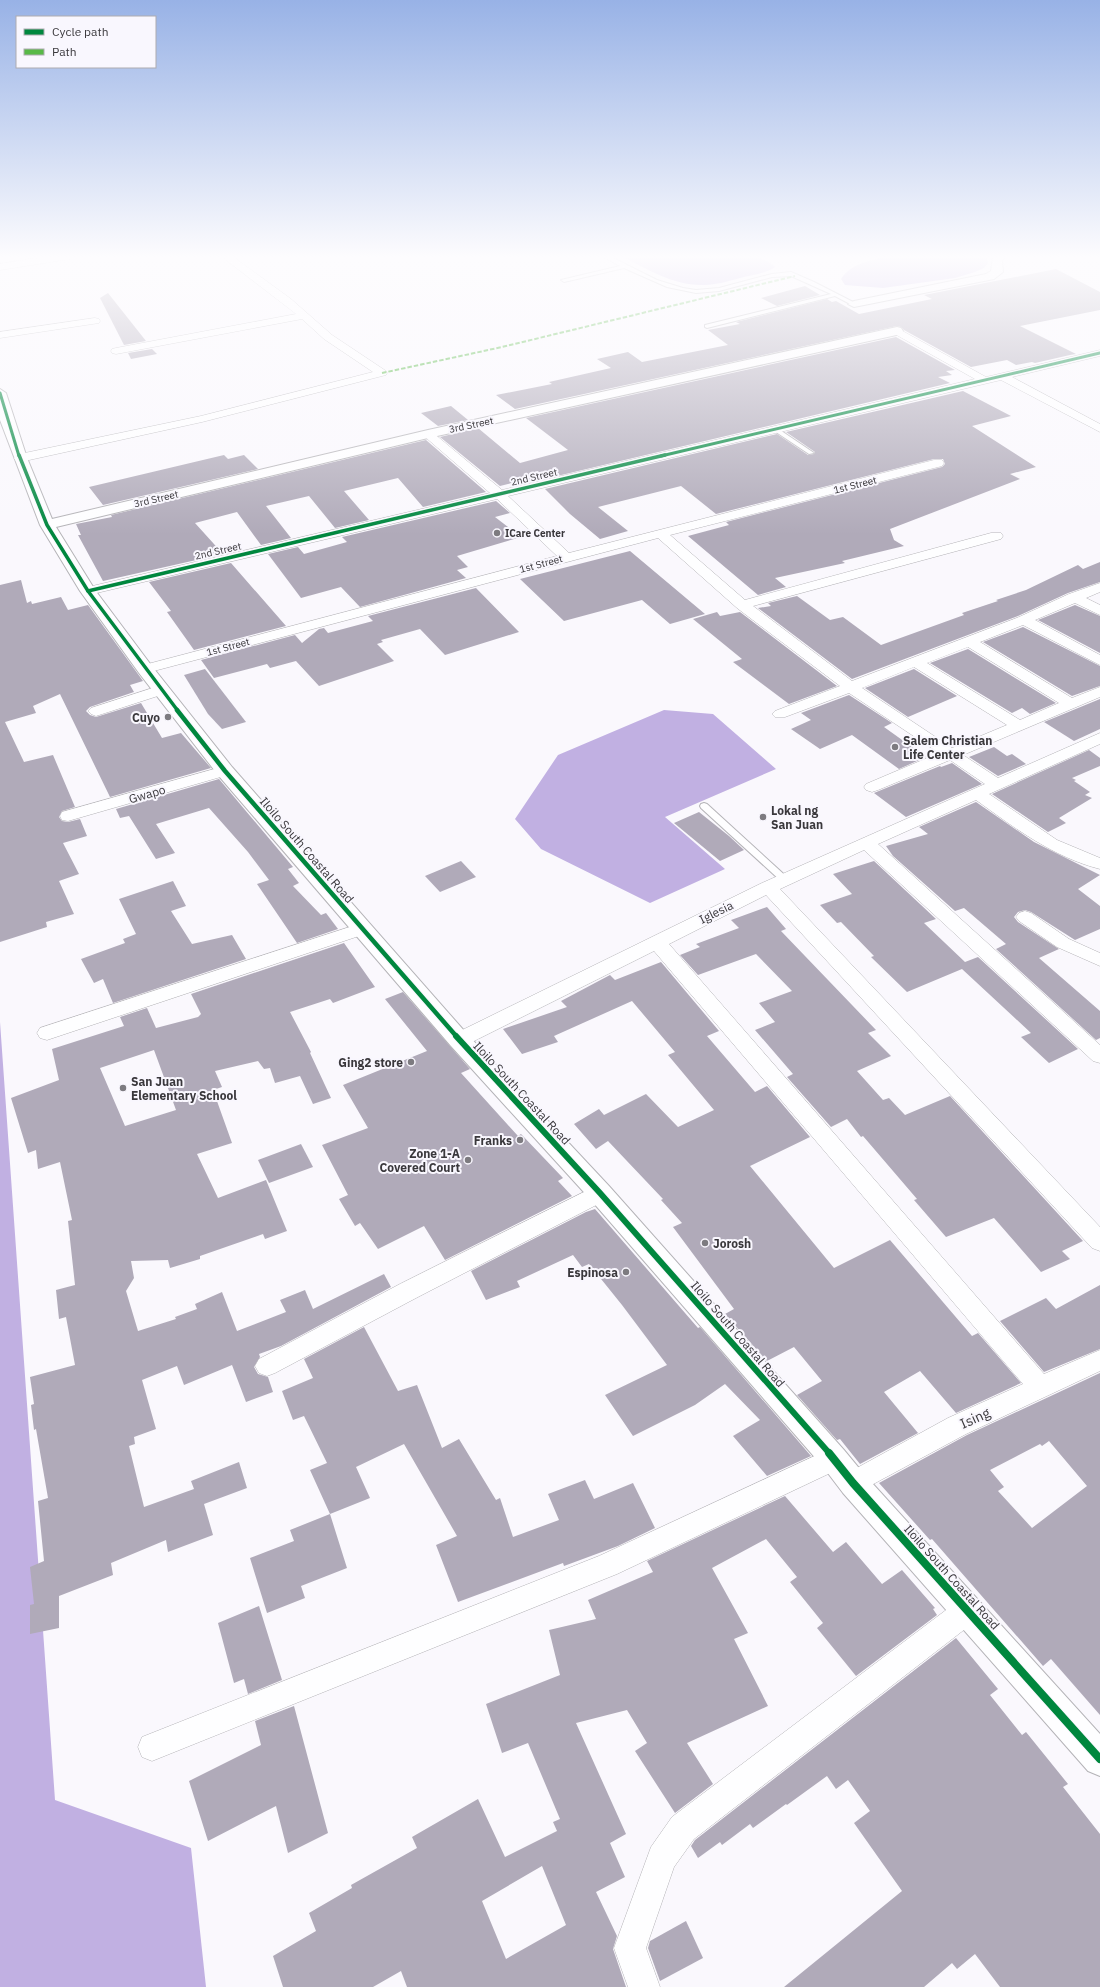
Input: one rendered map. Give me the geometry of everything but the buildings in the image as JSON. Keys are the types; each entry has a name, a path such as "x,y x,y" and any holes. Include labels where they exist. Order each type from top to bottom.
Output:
{"street":[{"path":"116,352 133,349"},
{"path":"20,458 202,419 382,373 346,349"},
{"name":"3rd Street","path":"47,525 428,434 816,349"},
{"path":"928,349 984,380"},
{"name":"2nd Street","path":"88,591 1100,353"},
{"path":"1002,376 1100,429"},
{"name":"Iloilo South Coastal Road","path":"0,392 7,420 20,458 47,525 88,591 145,669 225,770 459,1040 600,1193 834,1459 853,1484 968,1610 1100,1759"},
{"path":"428,434 499,494 566,558"},
{"name":"1st Street","path":"145,669 566,558 662,535 938,463"},
{"path":"662,535 742,606 851,687 996,784"},
{"path":"742,606 996,536"},
{"path":"780,714 914,661 1024,620 1100,587"},
{"path":"1074,597 1100,611"},
{"path":"1024,620 1100,661"},
{"path":"969,641 1071,704"},
{"path":"914,661 1019,726"},
{"path":"96,711 162,690"},
{"path":"872,787 1100,692"},
{"name":"Iglesia","path":"459,1040 656,941 776,884 1100,738"},
{"name":"Gwapo","path":"68,816 225,770"},
{"path":"977,793 1036,834 1071,854 1100,864"},
{"path":"867,844 1100,1056"},
{"path":"776,884 1100,1242"},
{"path":"1025,917 1063,943 1100,960"},
{"path":"47,1033 362,929"},
{"path":"656,941 1041,1388"},
{"path":"267,1366 408,1291 600,1193"},
{"name":"Ising","path":"853,1484 957,1426 1100,1360"},
{"path":"152,1747 608,1565 834,1459"},
{"path":"644,1987 630,1948 662,1858 683,1828 968,1610"}],"lane":[{"path":"775,429 810,453"},
{"path":"704,806 776,884"}],"shaded area":[{"path":"664,710 713,714 776,769 665,817 725,869 650,903 541,849 515,819 558,755"},
{"path":"0,1022 55,1800 191,1848 206,1987 0,1987"}],"marked path":[{"path":"382,373 494,349"}],"cycle path":[{"path":"88,591 1100,353"},
{"path":"0,393 7,420 20,458 47,525 88,591 145,669 225,771 459,1040 600,1193 834,1459 853,1483 1100,1759"}],"place":[{"name":"ICare Center","path":"497,533"},
{"name":"Cuyo","path":"168,717"},
{"name":"Salem Christian Life Center","path":"895,747"},
{"name":"Lokal ng San Juan","path":"763,817"},
{"name":"Ging2 store","path":"411,1062"},
{"name":"San Juan Elementary School","path":"123,1088"},
{"name":"Franks","path":"520,1140"},
{"name":"Zone 1-A Covered Court","path":"468,1160"},
{"name":"Jorosh","path":"705,1243"},
{"name":"Espinosa","path":"626,1272"}]}
